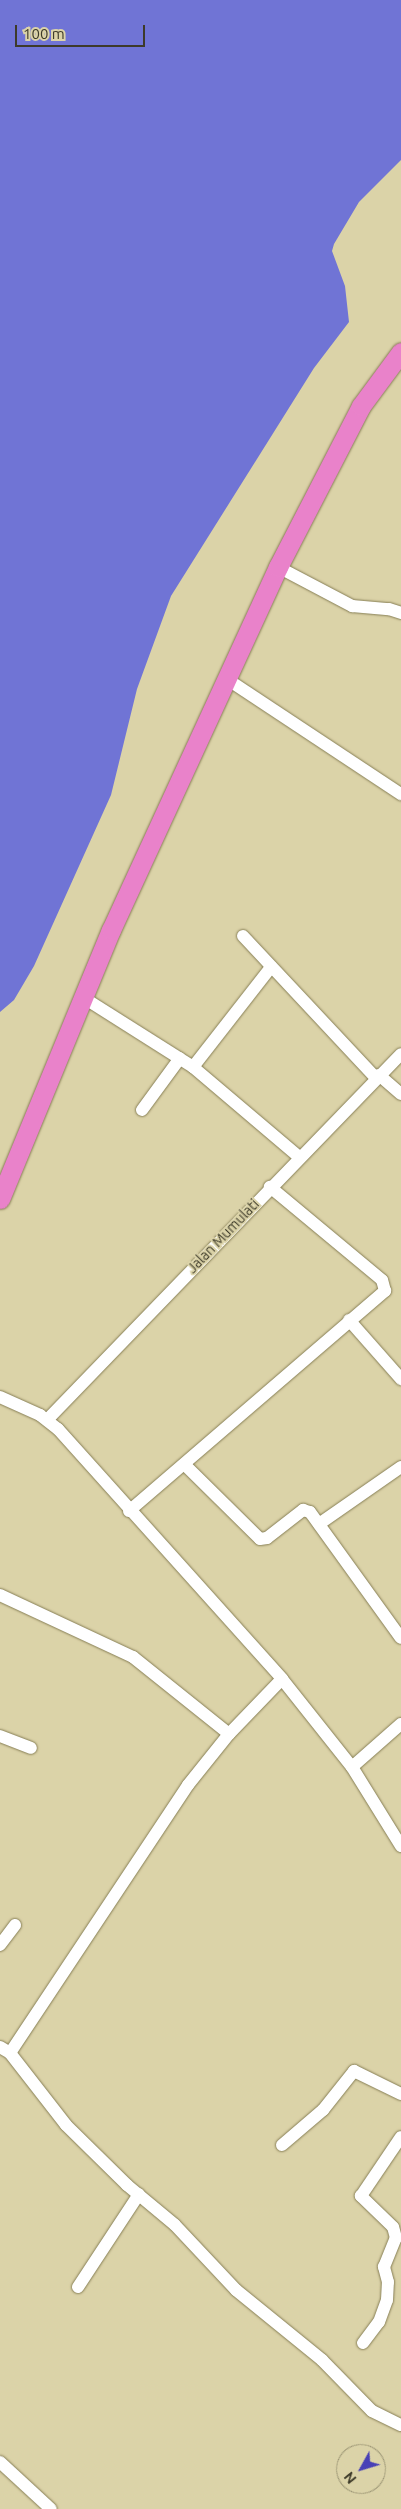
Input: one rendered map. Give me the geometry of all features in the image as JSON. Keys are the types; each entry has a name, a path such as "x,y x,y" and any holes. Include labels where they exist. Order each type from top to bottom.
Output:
{"highway":[{"path":"0,1199 111,930 278,567 361,406 400,355"}],"street":[{"path":"278,567 352,606 389,609 401,613"},
{"path":"227,679 401,794"},
{"path":"243,936 378,1076 401,1094"},
{"path":"193,1067 271,966"},
{"path":"84,998 193,1067 299,1157"},
{"name":"Jalan Mumulati","path":"47,1420 299,1157 401,1054"},
{"path":"142,1110 180,1058"},
{"path":"130,1511 349,1320 383,1293 385,1286 270,1187"},
{"path":"349,1320 401,1379"},
{"path":"0,1397 47,1420 282,1679 352,1767 401,1846"},
{"path":"185,1465 260,1539 268,1538 304,1510 310,1512 401,1638"},
{"path":"319,1524 401,1467"},
{"path":"0,1595 133,1657 229,1734"},
{"path":"282,1679 229,1734 188,1785 5,2050 66,2125 138,2194 176,2224 236,2290 322,2360 372,2411 401,2426"},
{"path":"352,1767 401,1724"},
{"path":"0,1736 31,1748"},
{"path":"0,1946 15,1925"},
{"path":"282,2145 323,2110 354,2070 401,2094"},
{"path":"363,2342 379,2322 387,2300 388,2282 384,2267 396,2238 392,2227 361,2196 401,2137"},
{"path":"78,2287 138,2194"},
{"path":"0,2462 51,2509"}],"shaded area":[{"path":"0,0 401,0 401,160 359,202 334,244 332,251 345,286 349,322 314,368 171,596 137,689 111,795 34,966 14,1000 0,1012"}]}
